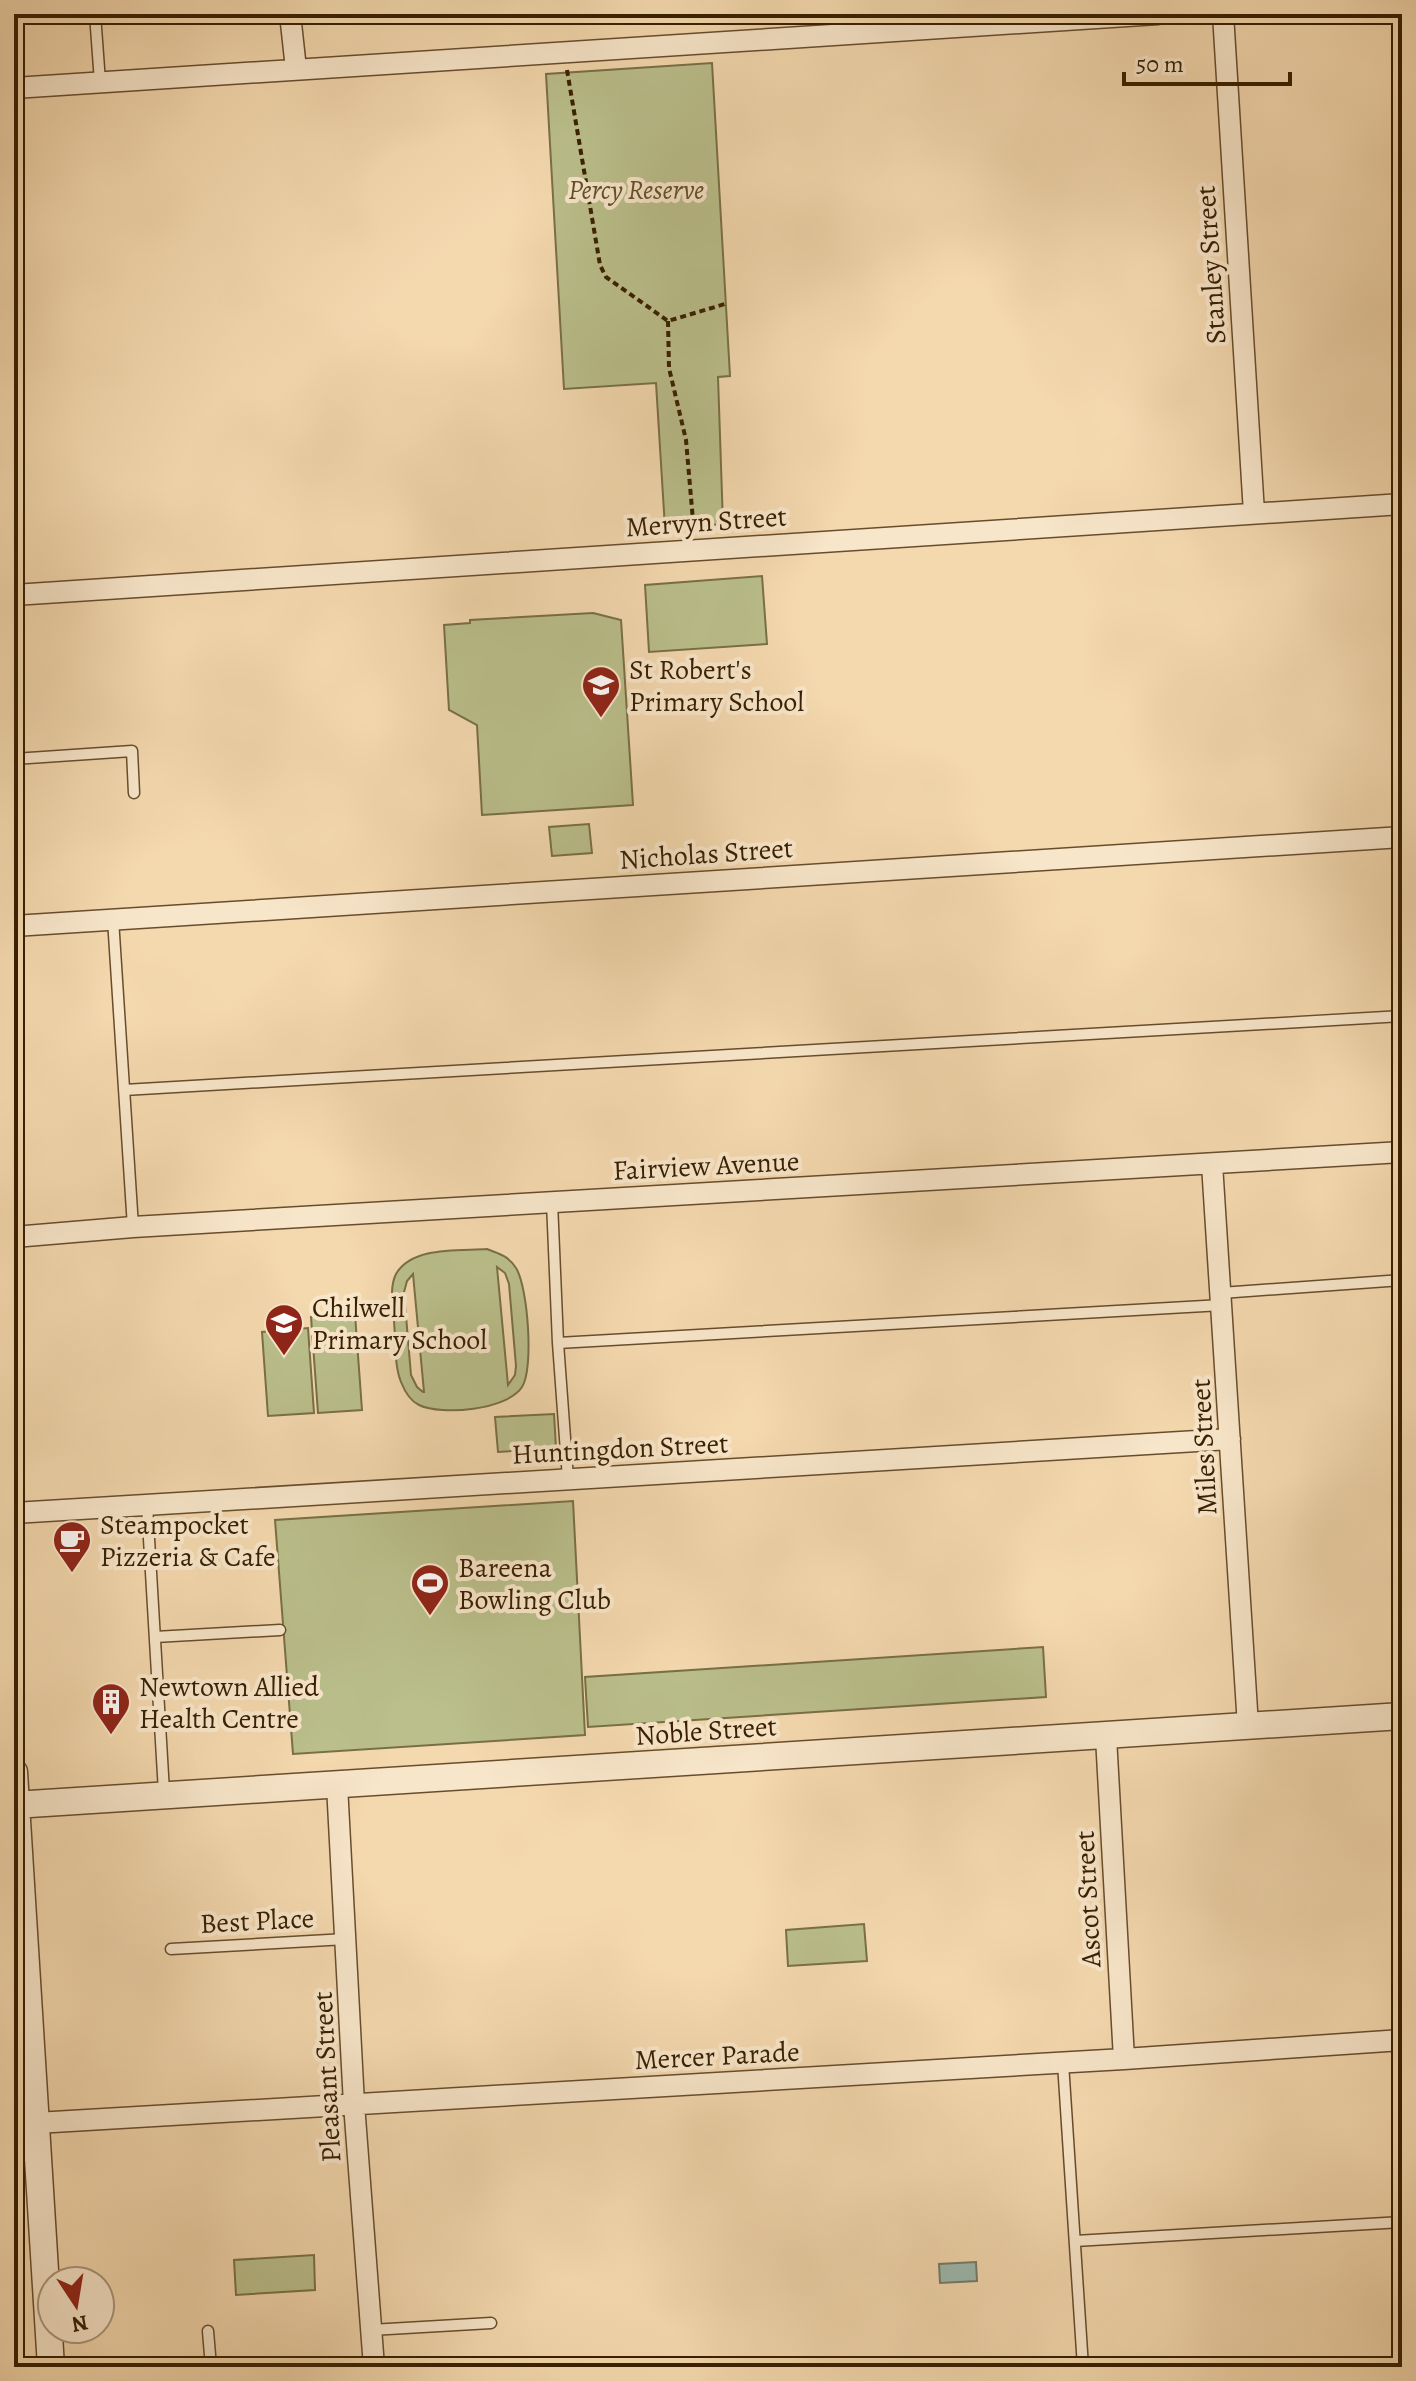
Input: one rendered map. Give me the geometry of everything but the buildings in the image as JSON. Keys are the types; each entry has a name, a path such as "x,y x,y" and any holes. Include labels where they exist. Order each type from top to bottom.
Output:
{"street":[{"path":"290,14 296,69"},
{"path":"14,88 1158,14"},
{"name":"Stanley Street","path":"1223,14 1254,513"},
{"name":"Mervyn Street","path":"14,595 1402,504"},
{"name":"Nicholas Street","path":"14,926 1402,837"},
{"name":"Fairview Avenue","path":"14,1237 133,1227 1402,1152"},
{"name":"Miles Street","path":"1212,1164 1248,1726"},
{"name":"Huntingdon Street","path":"14,1513 1230,1439"},
{"name":"Noble Street","path":"15,1805 1402,1716"},
{"name":"Ascot Street","path":"1106,1737 1124,2059"},
{"path":"14,1772 36,2123 26,2151 51,2367"},
{"name":"Pleasant Street","path":"337,1785 354,2104 374,2367"},
{"name":"Mercer Parade","path":"36,2123 1402,2040"}],"lane":[{"path":"95,14 100,82"},
{"path":"14,759 132,751 134,793"},
{"path":"113,919 133,1227"},
{"path":"124,1090 1402,1016"},
{"path":"552,1202 568,1479"},
{"path":"558,1343 1222,1299 1402,1280"},
{"path":"147,1505 165,1794"},
{"path":"155,1637 280,1630"},
{"name":"Best Place","path":"171,1949 346,1939"},
{"path":"1063,2063 1083,2367"},
{"path":"1075,2241 1402,2222"},
{"path":"371,2330 491,2323"},
{"path":"208,2331 211,2367"}],"path":[{"path":"564,52 600,265 606,277 668,321"},
{"path":"668,321 725,304"},
{"path":"668,321 669,368 686,440 695,550"}],"green space":[{"name":"Percy Reserve","path":"712,63 730,376 718,377 723,524 665,528 656,383 564,389 546,74"},
{"path":"762,576 767,644 649,652 645,585"},
{"path":"593,613 621,620 633,805 482,815 477,725 449,710 444,625 470,623 470,620"},
{"path":"589,824 592,853 552,856 549,827"},
{"path":"487,1249 513,1264 524,1292 529,1346 522,1387 503,1401 474,1409 443,1410 419,1405 406,1393 397,1368 392,1298 396,1274 403,1265 424,1254","holes":["497,1267 505,1273 509,1284 516,1366 515,1375 508,1385","413,1274 424,1392 417,1387 411,1375 404,1292"]},
{"path":"355,1314 362,1410 318,1413 311,1317"},
{"path":"308,1328 314,1413 268,1416 262,1332"},
{"path":"554,1414 556,1448 498,1452 495,1417"},
{"name":"Bareena Bowling Club","path":"573,1501 585,1735 293,1754 275,1520"},
{"path":"1043,1647 1046,1697 588,1727 585,1677"},
{"path":"864,1924 867,1961 788,1966 786,1930"},
{"path":"314,2255 315,2290 236,2295 234,2260"}],"shaded area":[{"path":"976,2262 977,2281 940,2283 939,2264"}],"place":[{"name":"St Robert's Primary School","path":"601,719"},
{"name":"Chilwell Primary School","path":"284,1357"},
{"name":"Steampocket Pizzeria & Cafe","path":"72,1574"},
{"name":"Bareena Bowling Club","path":"430,1617"},
{"name":"Newtown Allied Health Centre","path":"111,1736"}]}
